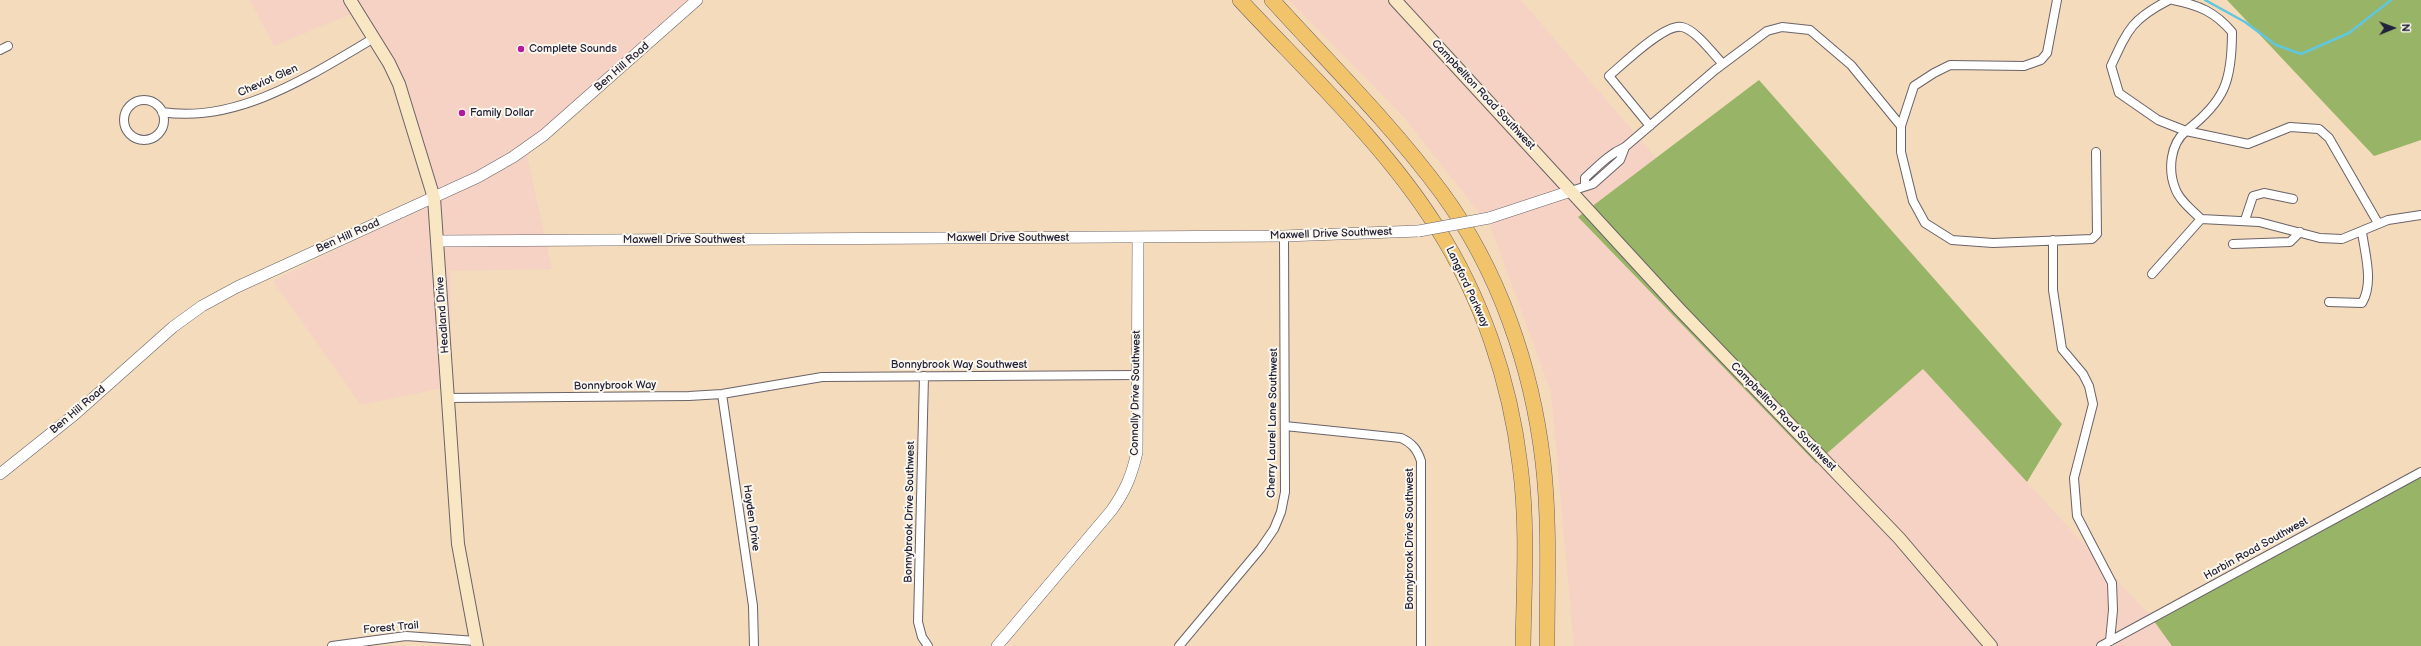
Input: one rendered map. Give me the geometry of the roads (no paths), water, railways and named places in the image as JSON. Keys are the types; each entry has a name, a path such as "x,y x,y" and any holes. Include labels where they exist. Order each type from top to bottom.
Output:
{"highway":[{"name":"Langford Parkway","path":"1240,0 1352,121 1398,174 1436,226 1461,269 1480,309 1504,382 1520,465 1525,532 1523,646"},
{"path":"1272,0 1409,152 1442,194 1469,236 1498,294 1524,366 1537,420 1543,462 1546,516 1547,646"}],"main road":[{"name":"Headland Drive","path":"350,0 374,38 399,84 434,198 458,544 476,644"},
{"name":"Campbellton Road Southwest","path":"1395,0 1680,310 1899,538 1991,646"}],"street":[{"name":"Ben Hill Road","path":"0,474 74,415 173,327 202,306 237,287 478,177 513,157 544,135 698,0"},
{"path":"2057,0 2047,53 2041,60 2024,66 1950,66 1934,72 1914,86 1901,126 1901,152 1913,201 1925,223 1952,240 1993,242 2092,240 2096,237 2096,152"},
{"path":"2169,0 2147,11 2127,31 2110,66 2119,93 2158,120 2186,131 2248,144 2290,128 2319,129 2329,138 2378,223"},
{"path":"2173,0 2191,4 2219,17 2232,32 2228,81 2222,94 2218,101 2180,136 2173,149 2171,167 2175,189 2201,219 2245,220 2273,225 2320,238 2342,239 2362,232 2378,223 2421,215"},
{"path":"1650,126 1609,76 1659,35 1673,27 1683,27 1700,39 1723,64"},
{"path":"1571,191 1585,185 1585,178 1614,152 1625,147 1723,64 1767,31 1782,27 1810,30 1851,65 1901,126"},
{"name":"Cheviot Glen","path":"162,112 163,128 152,139 137,139 126,128 126,113 136,102 152,102 162,112 185,116 224,111 269,94 319,70 374,38"},
{"name":"Maxwell Drive Southwest","path":"438,242 1284,236 1419,231 1489,218 1571,191"},
{"path":"2245,220 2254,196 2264,193 2293,199"},
{"path":"2152,274 2201,219"},
{"path":"2233,244 2290,242 2300,232"},
{"path":"2329,302 2362,303 2366,296 2368,276 2362,232"},
{"name":"Cherry Laurel Lane Southwest","path":"1179,646 1261,548 1274,529 1281,512 1285,492 1284,236"},
{"name":"Connally Drive Southwest","path":"997,646 1123,494 1132,475 1137,452 1138,237"},
{"path":"2053,240 2053,290 2062,349 2083,374 2090,386 2092,404 2074,478 2077,516 2112,583 2113,610 2110,641"},
{"name":"Bonnybrook Way Southwest","path":"781,384 822,377 1138,375"},
{"name":"Bonnybrook Drive Southwest","path":"924,376 918,622 928,646"},
{"name":"Bonnybrook Way","path":"448,398 722,394 781,384"},
{"name":"Hayden Drive","path":"722,394 753,606 754,646"},
{"name":"Bonnybrook Drive Southwest","path":"1285,426 1401,438 1411,443 1418,452 1421,461 1421,646"},
{"name":"Harbin Road Southwest","path":"2101,646 2421,472"},
{"name":"Forest Trail","path":"332,646 406,636 476,644"}],"waterway":[{"path":"2205,0 2245,22 2276,45 2301,54 2349,33 2391,0"}],"place":[{"name":"Complete Sounds","path":"521,49"},
{"name":"Family Dollar","path":"462,113"}]}
